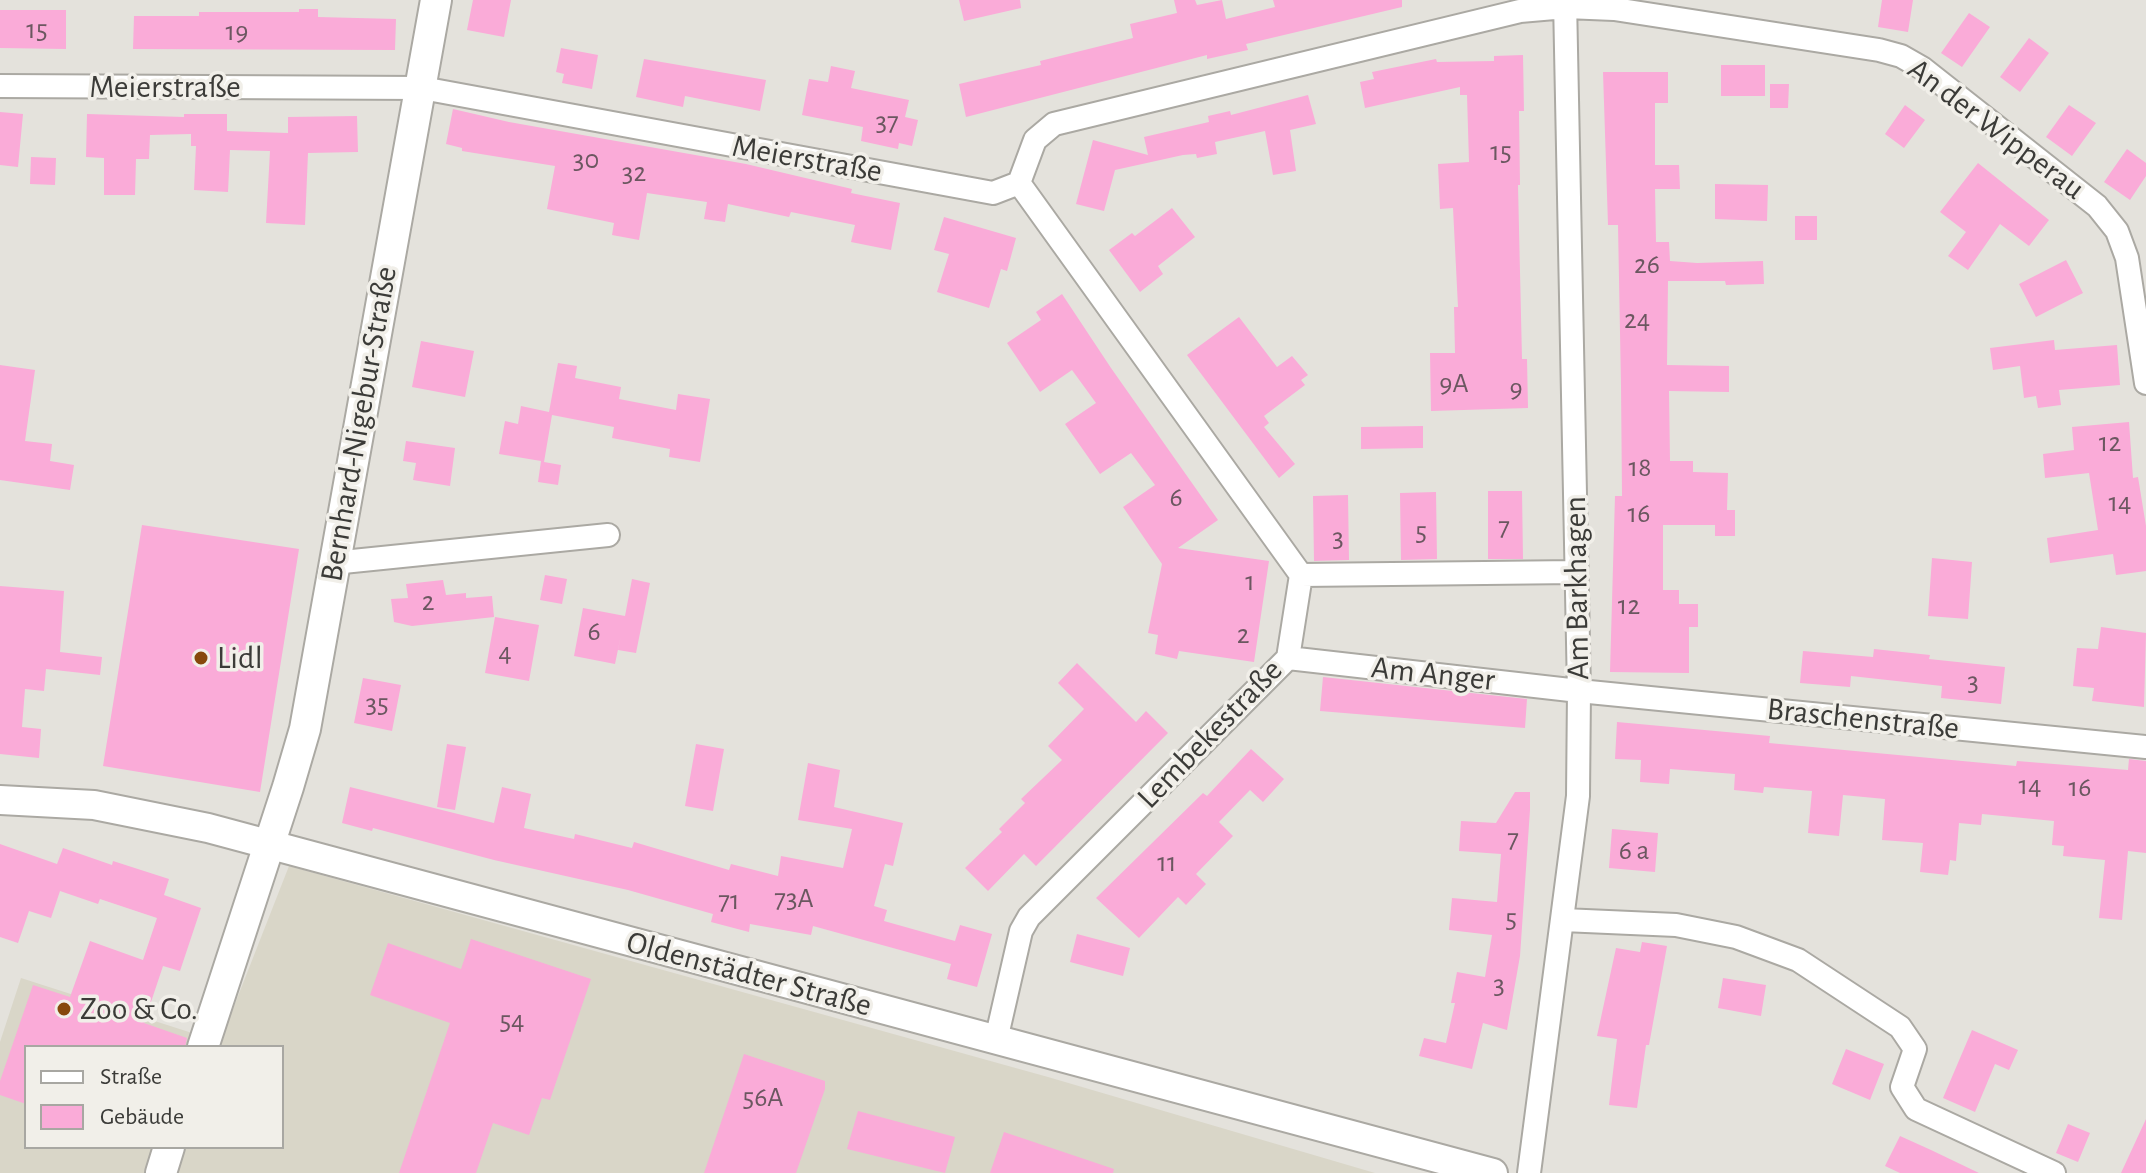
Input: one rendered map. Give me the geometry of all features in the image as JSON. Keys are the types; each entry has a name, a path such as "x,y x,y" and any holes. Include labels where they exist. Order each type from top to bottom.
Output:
{"main road":[{"name":"Bernhard-Nigebur-Straße","path":"204,1045 305,729 436,0"},
{"path":"161,1173 168,1149"}],"street":[{"path":"1565,3 1520,11 1054,124 1035,140 1019,183 1301,575 1576,572"},
{"name":"An der Wipperau","path":"1565,3 1879,50 1901,56 1922,68 2097,206 2117,231 2127,258 2146,383"},
{"name":"Am Barkhagen","path":"1529,1173 1578,796 1579,691 1565,3"},
{"name":"Meierstraße","path":"0,86 422,88 993,193 1019,183"},
{"path":"333,563 608,535"},
{"name":"Lembekestraße","path":"996,1040 1021,931 1029,917 1288,658 1301,575"},
{"name":"Am Anger","path":"1288,658 1579,691"},
{"name":"Braschenstraße","path":"1579,691 2146,747"},
{"name":"Oldenstädter Straße","path":"0,800 94,805 270,844 1493,1173"},
{"path":"1563,920 1676,925 1736,937 1798,960 1900,1027 1915,1049 1902,1087 1916,1109 2054,1173"}],"shaded area":[{"path":"289,866 1048,1077 1375,1173 0,1173 0,1042 21,978 220,1042"}],"building":[{"path":"473,0 511,0 504,37 467,30"},
{"path":"959,0 1020,0 1021,8 964,21"},
{"path":"1174,0 1195,0 1197,5 1222,0 1226,19 1275,7 1273,0 1402,0 1402,7 1246,44 1248,50 1207,59 1207,55 966,117 959,84 1041,65 1040,61 1133,38 1130,24 1177,13"},
{"path":"1882,0 1913,0 1908,32 1878,27"},
{"path":"299,9 318,9 318,17 396,19 395,50 133,49 134,16 199,16 199,12 299,12"},
{"path":"0,10 66,10 66,49 0,48"},
{"path":"1969,13 1990,27 1962,67 1941,53"},
{"path":"2029,38 2049,53 2020,92 2000,77"},
{"path":"561,48 598,55 592,89 562,83 564,74 556,72"},
{"path":"1523,55 1524,111 1519,111 1518,185 1522,359 1527,359 1528,408 1431,411 1430,353 1455,353 1454,307 1458,307 1453,208 1440,209 1438,164 1469,162 1467,95 1460,95 1460,87 1365,108 1360,82 1374,79 1372,72 1436,59 1437,62 1494,61 1494,56"},
{"path":"644,59 766,80 760,111 685,96 683,107 636,97"},
{"path":"1721,65 1765,65 1765,96 1721,96"},
{"path":"831,66 855,71 851,88 909,100 905,117 918,120 912,146 899,143 898,149 861,141 863,127 802,115 809,79 828,82"},
{"path":"1603,72 1668,72 1668,103 1655,103 1655,165 1679,165 1680,189 1655,189 1656,242 1669,242 1670,261 1763,261 1764,284 1668,281 1667,365 1729,366 1729,392 1669,391 1670,461 1693,461 1693,472 1728,473 1727,510 1735,510 1735,536 1715,536 1715,525 1663,525 1663,590 1679,590 1679,604 1698,604 1698,627 1689,627 1689,673 1610,672 1615,496 1622,496 1621,386 1618,225 1608,225"},
{"path":"1770,84 1789,84 1788,108 1770,108"},
{"path":"1308,95 1316,124 1290,130 1296,171 1273,175 1265,131 1215,142 1217,154 1197,158 1196,154 1183,155 1115,170 1104,211 1076,204 1093,140 1148,155 1144,137 1209,122 1208,116 1230,111 1231,115"},
{"path":"1905,105 1925,120 1904,148 1885,134"},
{"path":"2069,105 2096,123 2072,156 2046,137"},
{"path":"453,109 509,122 746,164 900,203 891,250 851,242 855,225 791,212 789,217 728,204 725,222 704,219 707,202 647,193 639,240 612,235 614,223 547,209 555,166 462,151 462,148 446,144"},
{"path":"0,112 23,114 18,167 0,165"},
{"path":"87,114 184,117 184,114 227,114 227,131 288,133 288,117 357,116 358,152 308,153 305,225 266,223 270,151 230,150 228,192 194,190 196,146 191,146 191,134 150,135 149,159 136,159 135,195 104,195 104,158 86,157"},
{"path":"2127,149 2146,163 2146,176 2130,200 2104,182"},
{"path":"31,157 56,158 55,185 30,184"},
{"path":"1978,163 2049,220 2029,246 2000,224 1968,270 1948,256 1966,232 1940,212"},
{"path":"1715,184 1768,185 1767,221 1715,219"},
{"path":"1172,208 1195,237 1158,266 1163,274 1140,292 1109,250 1132,233 1135,236"},
{"path":"1795,216 1817,216 1817,240 1795,240"},
{"path":"944,217 1016,238 1007,271 1001,269 989,308 937,292 949,254 934,250"},
{"path":"2066,260 2083,293 2036,317 2019,284"},
{"path":"1062,294 1218,520 1178,548 1269,561 1254,662 1179,651 1177,659 1155,654 1158,635 1148,633 1162,564 1123,507 1155,485 1131,453 1100,474 1065,424 1096,403 1072,370 1040,392 1007,343 1041,320 1036,312"},
{"path":"1239,317 1277,367 1292,356 1308,375 1301,380 1305,385 1264,416 1269,423 1264,427 1295,464 1279,478 1187,355"},
{"path":"2054,340 2055,350 2117,345 2120,385 2059,390 2061,405 2038,408 2036,396 2024,398 2020,366 1993,370 1990,348"},
{"path":"421,341 474,351 465,397 412,387"},
{"path":"558,363 577,366 575,378 621,387 619,399 676,410 678,394 710,399 700,462 669,457 670,449 612,438 614,427 552,415 544,462 561,465 558,485 538,482 541,461 499,454 505,421 518,424 521,406 549,412"},
{"path":"0,365 35,370 25,441 52,444 50,461 74,465 70,490 0,480"},
{"path":"2129,422 2133,478 2138,477 2146,526 2146,571 2116,575 2113,554 2050,563 2047,538 2098,530 2089,473 2045,478 2043,454 2074,450 2072,427"},
{"path":"1423,426 1423,448 1361,449 1361,427"},
{"path":"406,441 455,448 450,486 413,480 416,463 403,461"},
{"path":"1488,491 1522,491 1523,559 1488,559"},
{"path":"1436,492 1437,559 1401,560 1400,493"},
{"path":"1348,495 1349,560 1314,561 1313,496"},
{"name":"Lidl","path":"142,525 299,549 260,792 103,766"},
{"path":"1932,558 1972,562 1968,619 1928,616"},
{"path":"545,575 567,579 562,604 540,600"},
{"path":"632,579 650,583 636,653 618,650 621,635 615,664 574,656 583,608 625,616"},
{"path":"443,580 446,595 466,593 466,598 492,596 494,617 412,626 394,622 391,599 408,598 406,584"},
{"path":"0,586 64,591 60,652 102,657 100,675 46,669 44,691 25,689 22,727 41,729 39,758 0,754"},
{"path":"495,617 539,625 529,681 485,673"},
{"path":"2101,627 2146,633 2144,707 2092,701 2094,688 2073,686 2077,648 2098,649"},
{"path":"1874,649 1930,655 1929,659 2005,667 2001,704 1941,698 1942,686 1851,676 1850,687 1800,683 1803,651 1873,657"},
{"path":"1077,663 1136,722 1146,711 1168,733 1036,866 1024,854 988,891 965,868 1002,832 999,829 1025,803 1021,799 1062,760 1048,746 1084,709 1058,683"},
{"path":"1323,677 1527,699 1525,728 1320,711"},
{"path":"363,678 401,685 392,731 354,723"},
{"path":"1617,722 1770,736 1769,743 2016,766 2017,761 2128,770 2129,759 2146,761 2146,853 2128,851 2122,920 2099,918 2105,860 2063,856 2064,846 2052,845 2054,821 1982,814 1981,825 1959,823 1956,861 1950,860 1948,875 1920,872 1923,843 1882,840 1885,799 1843,795 1839,836 1808,833 1812,791 1764,787 1763,793 1734,790 1735,774 1670,769 1669,784 1640,782 1641,760 1615,759"},
{"path":"447,744 466,747 455,810 437,807"},
{"path":"696,744 724,749 713,811 685,806"},
{"path":"1251,749 1284,779 1263,802 1250,790 1219,822 1233,836 1196,874 1206,884 1186,905 1178,897 1139,938 1096,898 1203,793 1207,796"},
{"path":"808,763 840,770 834,807 903,823 893,866 885,864 874,906 887,910 884,921 955,941 960,925 992,934 977,987 947,979 951,964 813,926 811,935 750,924 749,932 711,922 713,914 628,890 342,823 350,787 494,823 502,787 531,794 524,828 574,839 575,834 632,848 634,842 729,870 731,864 778,876 781,856 843,868 852,829 798,820"},
{"path":"1515,792 1530,792 1530,810 1520,956 1507,1030 1483,1023 1472,1069 1419,1056 1424,1038 1446,1043 1455,1003 1451,1003 1457,972 1485,977 1492,935 1449,930 1452,898 1497,902 1501,854 1459,851 1461,821 1496,823"},
{"path":"1612,829 1658,833 1655,872 1609,868"},
{"path":"0,844 57,864 63,848 112,865 113,861 169,879 164,895 201,908 180,971 163,966 144,1023 187,1038 185,1045 24,1045 24,1103 0,1095 0,1081 33,985 70,997 90,941 143,960 157,918 100,899 98,904 60,891 51,918 29,911 18,943 0,937"},
{"path":"1077,934 1130,948 1123,976 1070,962"},
{"path":"471,939 591,979 550,1100 542,1098 529,1135 493,1123 476,1173 399,1173 450,1023 370,995 388,943 461,969"},
{"path":"1642,942 1667,946 1649,1045 1646,1045 1637,1108 1609,1105 1617,1039 1597,1036 1616,948 1640,952"},
{"path":"1723,978 1766,985 1761,1016 1718,1008"},
{"path":"1972,1030 2018,1050 2009,1070 1995,1064 1975,1112 1943,1098"},
{"path":"1846,1049 1884,1064 1870,1100 1832,1084"},
{"path":"744,1054 825,1081 825,1089 796,1173 704,1173"},
{"path":"858,1111 955,1137 945,1173 847,1149"},
{"path":"2146,1119 2146,1173 2121,1173"},
{"path":"2068,1124 2090,1133 2078,1162 2056,1153"},
{"path":"1004,1132 1114,1169 1113,1173 990,1173"},
{"path":"1900,1136 1979,1173 1900,1173 1885,1166"}],"place":[{"name":"Lidl","path":"201,658"},
{"name":"Zoo & Co.","path":"64,1009"}]}
